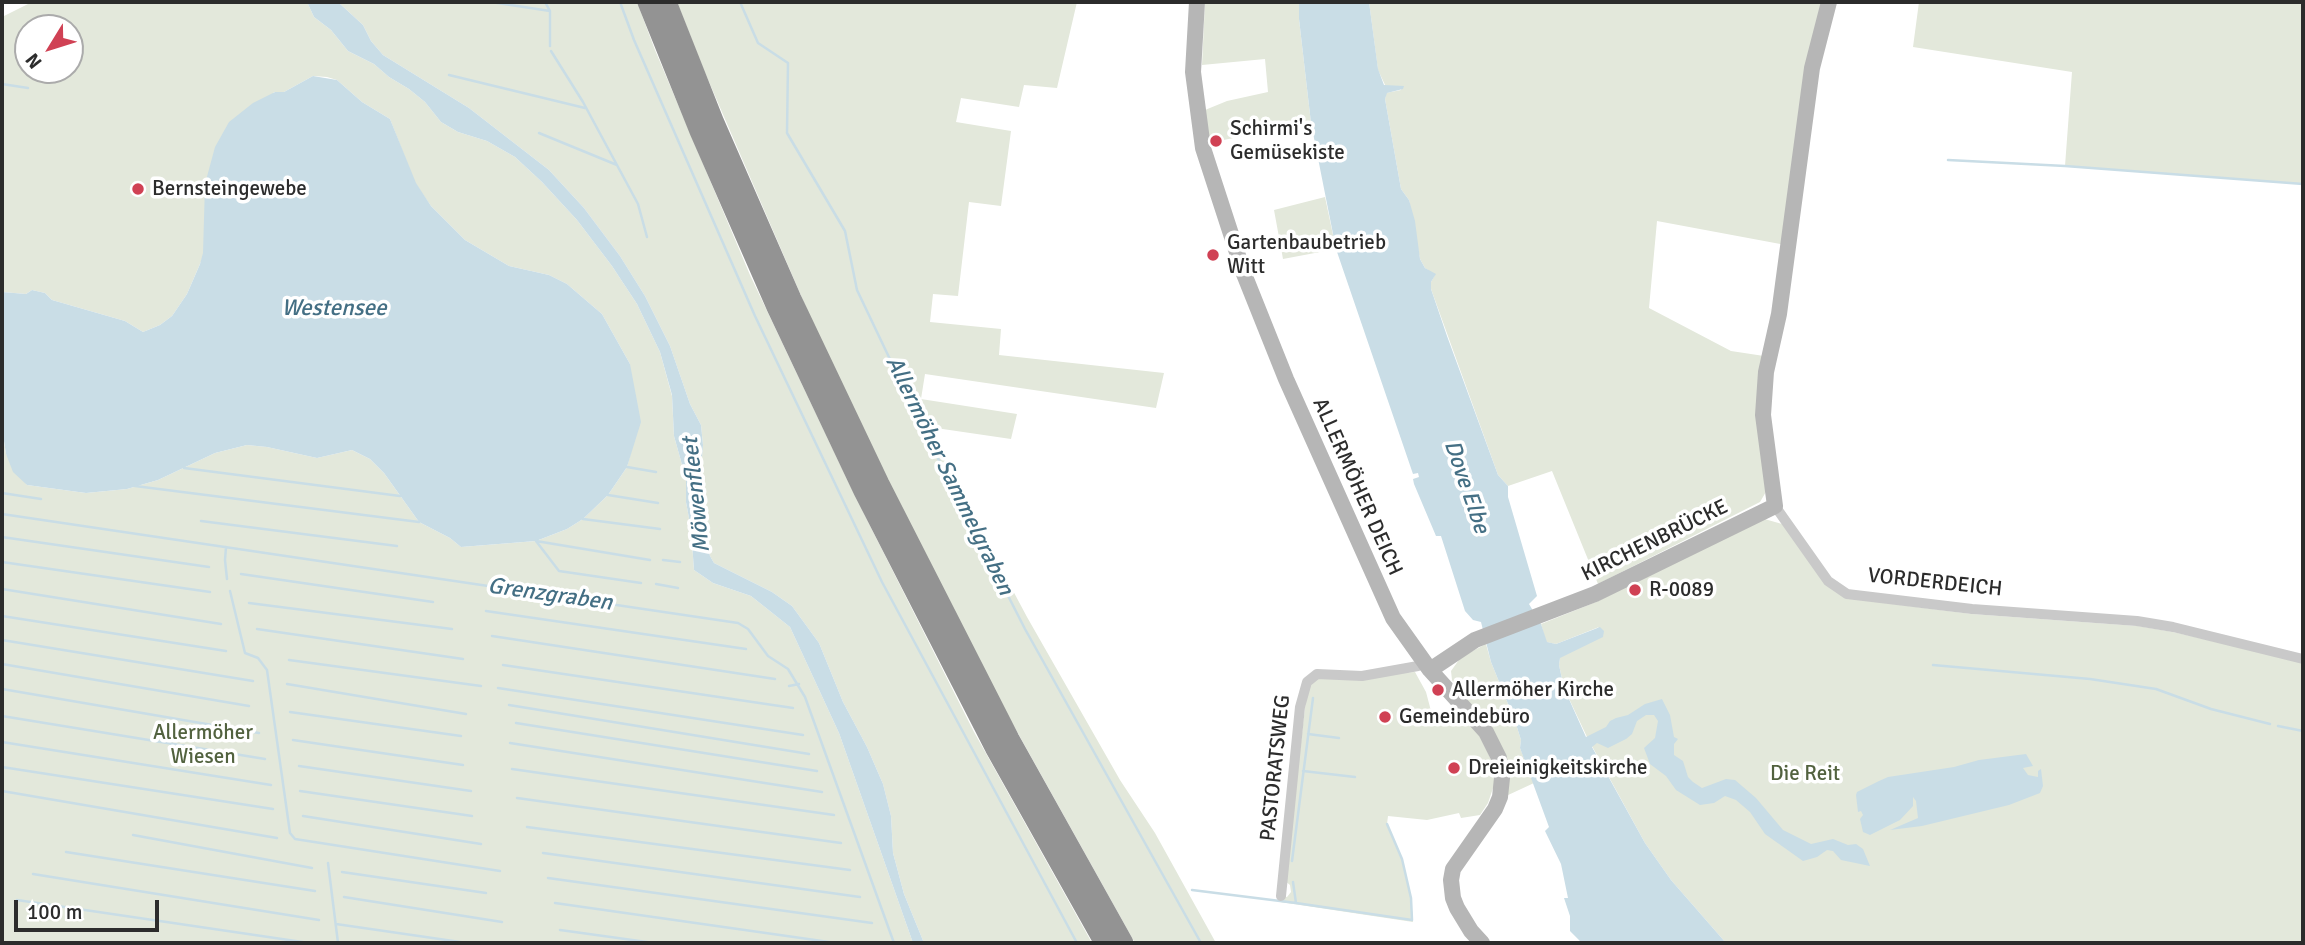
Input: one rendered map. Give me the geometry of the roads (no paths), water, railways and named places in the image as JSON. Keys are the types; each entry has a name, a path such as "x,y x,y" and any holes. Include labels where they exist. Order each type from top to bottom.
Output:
{"highway":[{"path":"649,2 700,131 777,307 864,491 995,747 1105,943"},
{"path":"666,2 714,124 791,299 879,484 1009,739 1123,943"}],"street":[{"name":"ALLERMÖHER DEICH","path":"1196,2 1193,72 1203,148 1225,221 1284,375 1393,618 1427,666 1486,732 1499,758 1502,778 1500,797 1495,809 1453,869 1451,880 1457,908 1482,943"},
{"name":"VORDERDEICH","path":"1829,2 1812,68 1779,314 1766,372 1763,415 1775,506 1828,581 1847,594 1972,609 2137,621 2173,627 2303,659"},
{"name":"KIRCHENBRÜCKE","path":"1427,666 1475,640 1552,612 1651,568 1775,506"},
{"name":"PASTORATSWEG","path":"1281,897 1300,707 1307,682 1317,674 1362,676 1427,666"}],"water":[{"name":"Möwenfleet","path":"307,2 338,2 363,25 371,41 383,55 469,108 549,170 584,208 620,256 645,296 670,346 690,404 701,425 703,531 710,556 714,563 772,592 792,606 819,643 843,702 883,784 891,816 893,853 904,894 924,943 913,943 839,733 790,627 751,596 713,583 694,570 686,479 674,436 672,395 660,352 637,304 577,220 515,157 487,141 458,132 441,122 425,102 409,89 374,64 348,51 331,30 314,17"},
{"name":"Dove Elbe","path":"1299,2 1369,2 1378,69 1384,85 1404,86 1403,89 1387,93 1385,99 1401,189 1409,200 1415,221 1420,259 1425,268 1436,274 1431,282 1431,289 1447,336 1498,475 1508,486 1508,497 1537,596 1529,604 1541,624 1547,642 1556,644 1600,627 1604,631 1603,637 1560,658 1564,688 1586,737 1606,727 1616,718 1662,699 1670,715 1674,737 1678,739 1674,744 1674,755 1683,761 1688,777 1693,782 1702,788 1726,779 1735,780 1756,798 1783,830 1811,844 1833,839 1848,845 1856,844 1863,849 1870,866 1841,860 1833,851 1827,850 1817,857 1803,861 1765,834 1750,812 1736,800 1725,796 1714,803 1700,805 1676,790 1666,776 1650,764 1644,748 1655,738 1658,721 1654,715 1646,715 1637,721 1632,734 1626,739 1608,748 1597,743 1592,747 1645,843 1671,880 1726,943 1582,943 1570,931 1570,916 1564,898 1568,898 1561,864 1545,831 1549,827 1520,748 1521,740 1515,721 1491,662 1481,622 1473,620 1465,611 1441,536 1436,536 1414,484 1413,479 1419,477 1418,473 1413,474 1336,249 1311,123"},
{"name":"Westensee","path":"313,76 337,80 362,102 390,119 416,183 431,206 465,240 509,266 549,275 567,284 602,314 630,364 641,422 627,467 608,495 583,519 567,529 536,541 461,547 450,538 419,522 384,473 370,459 352,450 317,458 247,445 215,453 158,480 127,489 86,493 27,485 13,472 6,454 2,428 2,292 26,294 32,290 45,293 52,300 125,321 143,332 160,325 172,316 187,294 200,264 203,253 205,184 215,147 229,122 253,103 275,92 284,92"},
{"path":"2026,754 2033,766 2023,768 2028,775 2038,777 2038,771 2041,769 2043,786 2040,793 2009,805 1922,826 1890,830 1918,818 1913,797 1913,806 1900,820 1870,835 1863,832 1860,819 1863,815 1861,811 1858,812 1856,795 1879,781 1979,760"}],"waterway":[{"path":"491,2 550,11"},
{"path":"545,2 550,11 550,46"},
{"path":"620,2 634,40 755,316 882,582 1077,943"},
{"name":"Allermöher Sammelgraben","path":"740,2 758,43 788,63 787,133 845,231 857,290 926,435 1025,629 1201,943"},
{"path":"551,51 583,102 638,204 647,237"},
{"path":"449,75 585,108"},
{"path":"2,84 28,88"},
{"path":"539,133 617,165"},
{"path":"1948,160 2303,184"},
{"path":"627,467 656,472"},
{"path":"184,468 400,496"},
{"path":"135,486 419,522"},
{"path":"2,493 41,499"},
{"path":"608,495 658,503"},
{"name":"Grenzgraben","path":"2,514 738,623 748,629 768,656 788,669 805,697 894,943"},
{"path":"583,519 660,529"},
{"path":"201,521 397,546"},
{"path":"2,537 209,567"},
{"path":"536,541 559,571 641,583"},
{"path":"536,541 650,560"},
{"path":"226,547 227,579"},
{"path":"663,560 680,562"},
{"path":"2,562 210,592"},
{"path":"241,574 433,602"},
{"path":"656,584 678,588"},
{"path":"2,589 221,624"},
{"path":"230,591 245,653 258,658 267,670 290,833 295,839 500,871"},
{"path":"249,603 452,629"},
{"path":"486,611 746,649"},
{"path":"2,616 226,651"},
{"path":"257,629 463,659"},
{"path":"492,636 775,679"},
{"path":"2,640 253,681"},
{"path":"289,660 481,686"},
{"path":"2,664 249,706"},
{"path":"503,665 793,708"},
{"path":"1933,665 2090,679 2156,689 2211,709 2270,724"},
{"path":"287,684 466,714"},
{"name":"Grenzgraben","path":"789,686 799,684"},
{"path":"498,688 803,735"},
{"path":"2,689 259,733"},
{"path":"1292,861 1313,698"},
{"path":"509,705 809,754"},
{"path":"290,712 461,736"},
{"path":"2,716 265,759"},
{"path":"516,723 817,771"},
{"path":"2278,726 2303,731"},
{"path":"1308,734 1339,738"},
{"path":"293,740 463,765"},
{"path":"2,742 271,785"},
{"path":"510,743 822,792"},
{"path":"299,766 471,791"},
{"path":"2,767 273,809"},
{"path":"512,769 834,815"},
{"path":"1303,771 1355,777"},
{"path":"2,791 277,838"},
{"path":"300,791 472,816"},
{"path":"517,798 841,843"},
{"path":"303,816 481,844"},
{"path":"1293,882 1296,903 1412,920 1411,898 1402,859 1387,824"},
{"path":"527,827 850,870"},
{"path":"133,835 312,868"},
{"path":"66,852 315,891"},
{"path":"543,853 860,897"},
{"path":"328,863 338,943"},
{"path":"342,872 486,893"},
{"path":"33,874 319,920"},
{"path":"548,878 872,923"},
{"path":"1192,890 1296,903"},
{"path":"344,897 502,922"},
{"path":"17,900 309,943"},
{"path":"555,903 836,943"},
{"path":"336,924 467,943"},
{"path":"560,930 654,943"}],"place":[{"name":"Schirmi's Gemüsekiste","path":"1216,141"},
{"name":"Bernsteingewebe","path":"138,189"},
{"name":"Gartenbaubetrieb Witt","path":"1213,255"},
{"name":"R-0089","path":"1635,590"},
{"name":"Allermöher Kirche","path":"1438,690"},
{"name":"Gemeindebüro","path":"1385,717"},
{"name":"Dreieinigkeitskirche","path":"1454,768"}],"park label":[{"name":"Allermöher Wiesen","path":"203,745"},
{"name":"Die Reit","path":"1805,774"}]}
